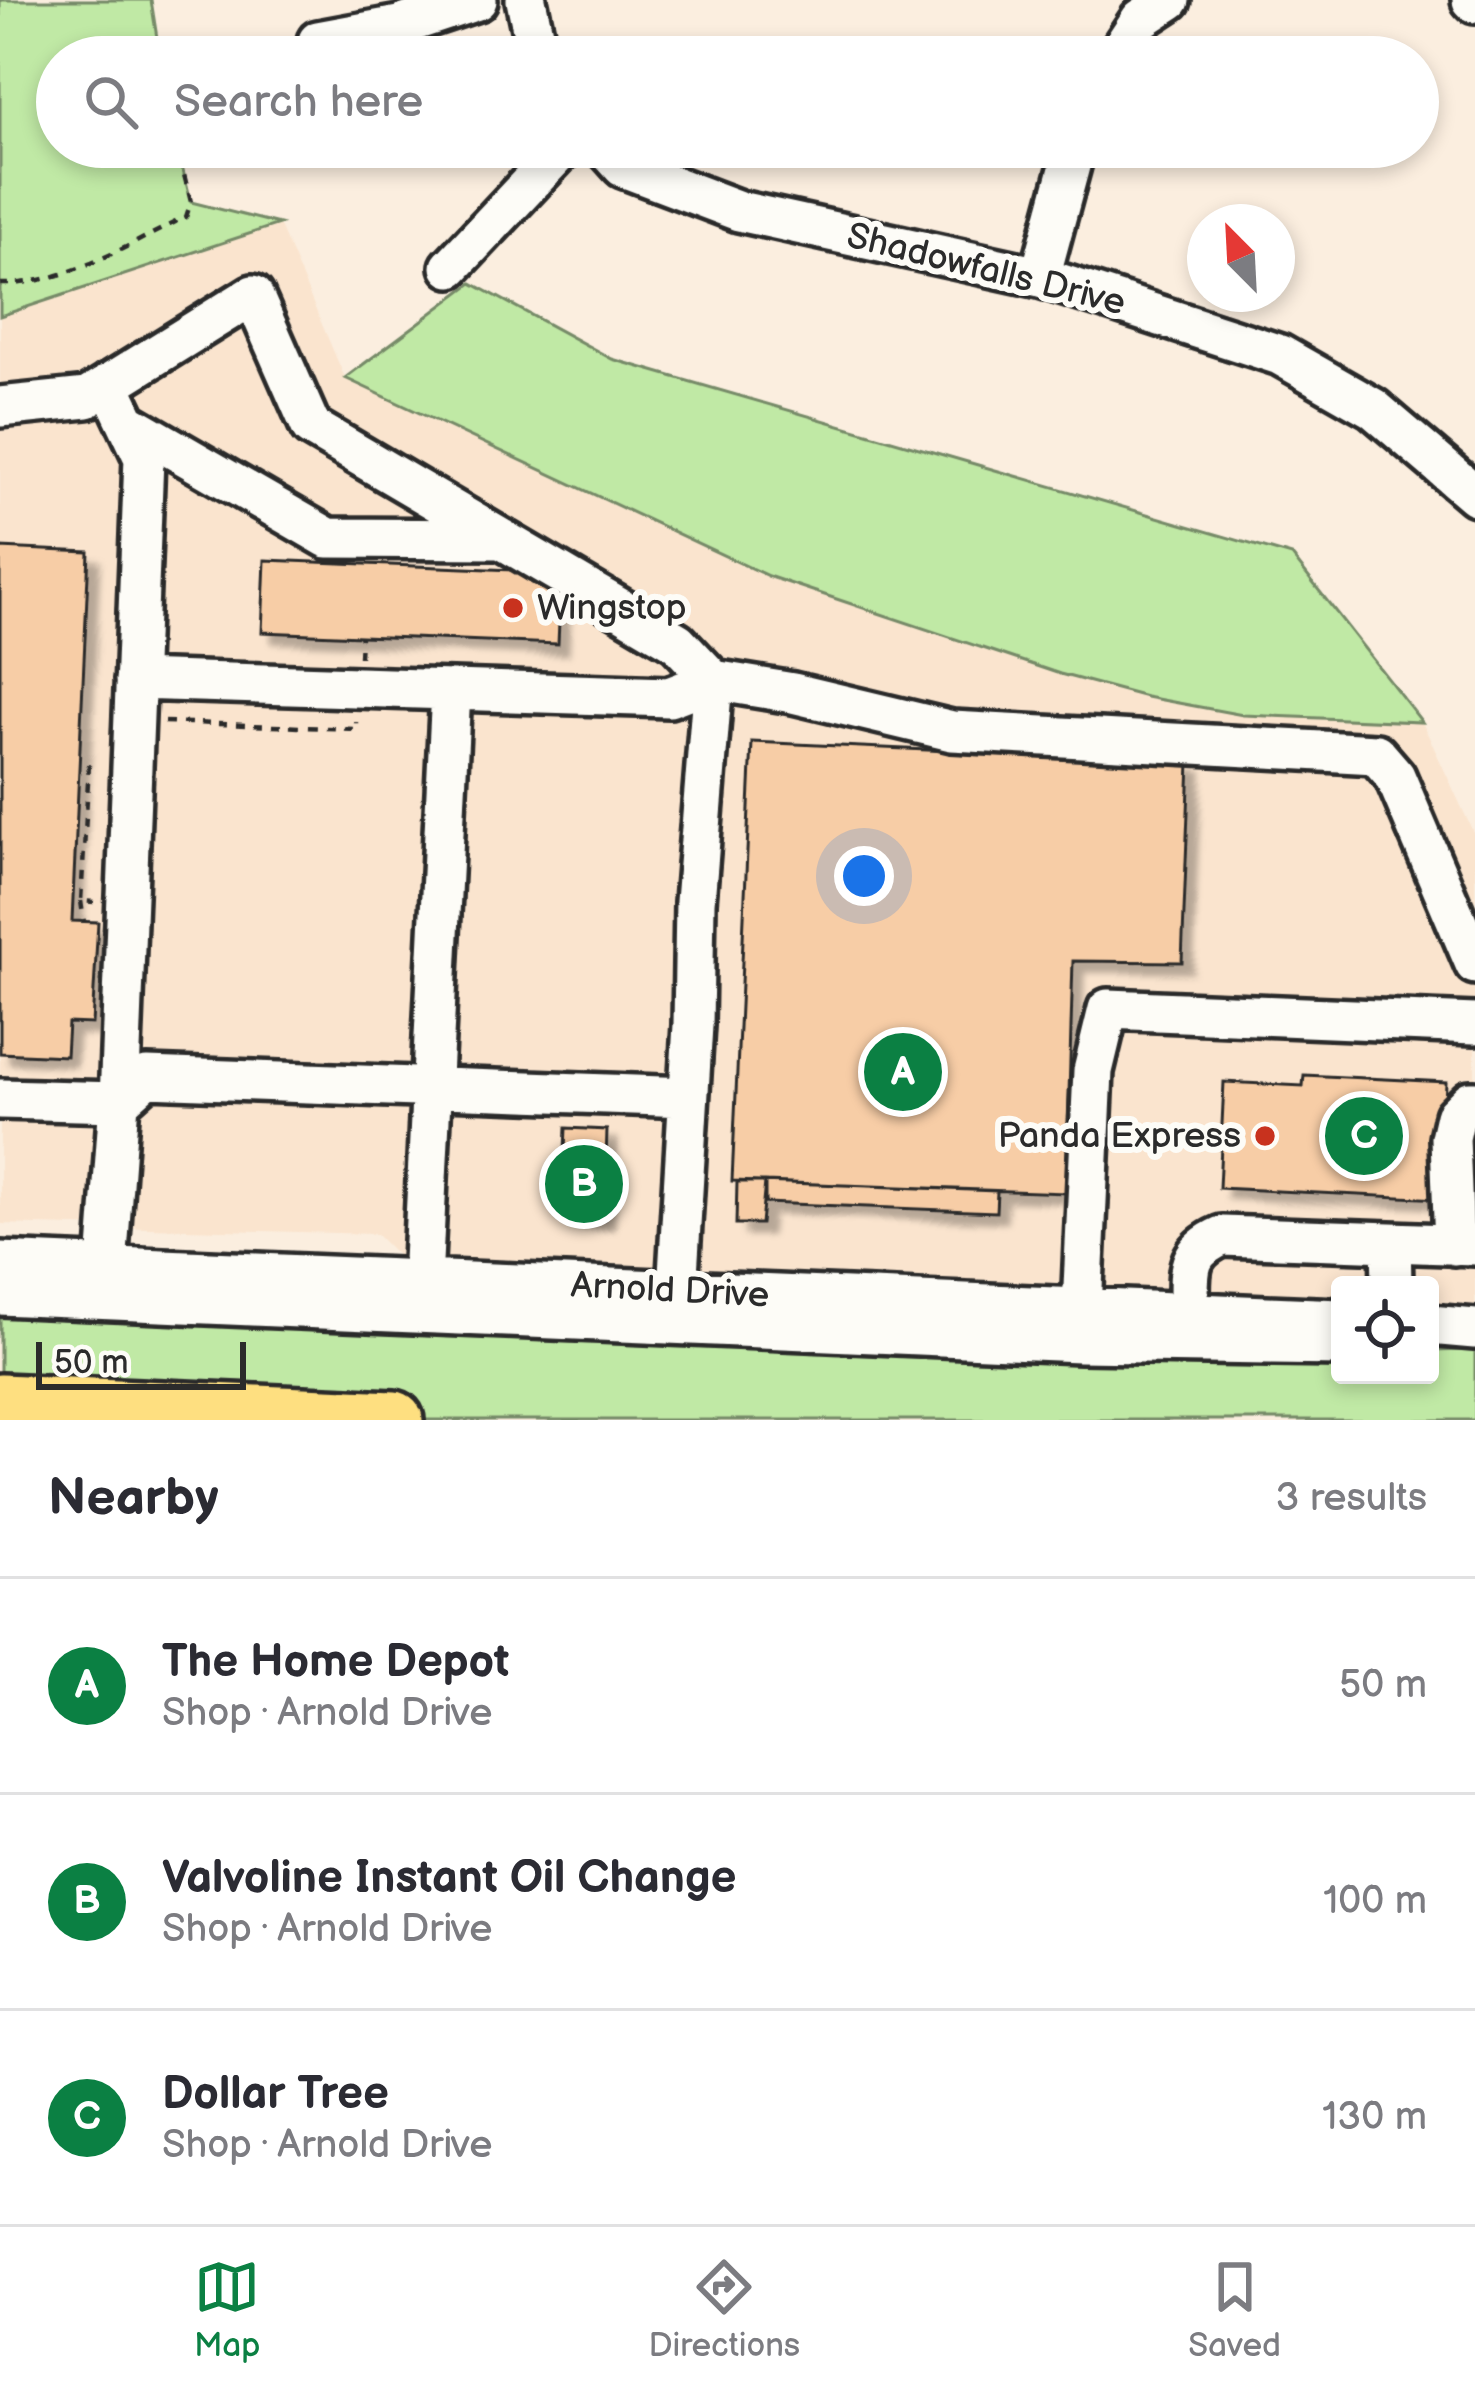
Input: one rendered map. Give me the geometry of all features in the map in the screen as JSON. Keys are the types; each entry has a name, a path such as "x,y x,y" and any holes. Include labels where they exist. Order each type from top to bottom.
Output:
{"highway":[{"path":"0,1403 394,1420"}],"street":[{"path":"345,36 399,26 477,0"},
{"path":"526,0 534,36"},
{"path":"1130,36 1141,19 1170,0"},
{"path":"451,267 544,168"},
{"name":"Shadowfalls Drive","path":"628,168 739,212 1040,277 1280,355 1373,408 1475,495"},
{"path":"1040,277 1069,168"},
{"path":"0,407 87,398 253,295 311,428 677,642 713,680 695,902 676,1291"},
{"path":"106,1266 119,1102 144,458 109,384"},
{"path":"127,422 328,538 501,539"},
{"path":"135,680 669,698 713,680 793,693 952,731 1376,754 1395,776 1475,964"},
{"path":"421,1296 451,690"},
{"path":"1082,1309 1093,1071 1108,1009 1475,1024"},
{"path":"0,1099 119,1102 147,1077 688,1097"},
{"path":"1189,1310 1191,1259 1205,1243 1222,1235 1464,1245 1450,1138 1455,1116 1475,1101"},
{"path":"1391,1242 1393,1276"},
{"name":"Arnold Drive","path":"0,1262 106,1266 421,1296 1080,1342 1331,1346"},
{"name":"Arnold Drive","path":"0,1295 676,1291 1331,1318"},
{"path":"1439,1326 1475,1330"},
{"path":"1439,1348 1475,1348"}],"path":[{"path":"0,284 17,285 60,273 186,217 191,202 182,168"},
{"path":"85,842 90,763 163,722 356,729 356,725"},
{"path":"81,901 84,922"}],"shaded area":[{"path":"279,224 345,378 768,576 1060,674 1146,697 1243,715 1422,722 1475,836 1475,1329 1439,1326 1439,1276 1331,1276 1331,1319 422,1280 376,1234 0,1224 0,316"}],"green space":[{"path":"0,0 151,0 157,36 36,36 36,168 182,168 191,202 279,224 0,316"},
{"path":"472,283 612,359 1292,556 1422,722 1243,715 1146,697 1060,674 768,576 345,378"},
{"path":"0,1311 1331,1353 1331,1384 1439,1384 1439,1351 1475,1350 1475,1420 394,1420 0,1403"}],"building":[{"path":"0,548 89,552 72,921 98,922 92,1024 68,1023 66,1056 0,1053"},
{"path":"265,560 514,570 560,598 558,644 262,632"},
{"path":"752,742 1190,762 1182,962 1073,961 1066,1193 732,1181"},
{"path":"1304,1075 1446,1082 1440,1199 1219,1188 1224,1082 1303,1086"},
{"path":"1475,1115 1475,1198 1460,1198 1463,1129"},
{"path":"566,1128 607,1130 604,1219 562,1217"},
{"path":"737,1182 765,1182 761,1224 736,1224"},
{"path":"765,1182 997,1191 996,1212 765,1203"}],"place":[{"name":"Wingstop","path":"513,608"},
{"name":"The Home Depot","path":"903,1072"},
{"name":"Panda Express","path":"1265,1136"},
{"name":"Dollar Tree","path":"1364,1136"},
{"name":"Valvoline Instant Oil Change","path":"584,1184"}]}
